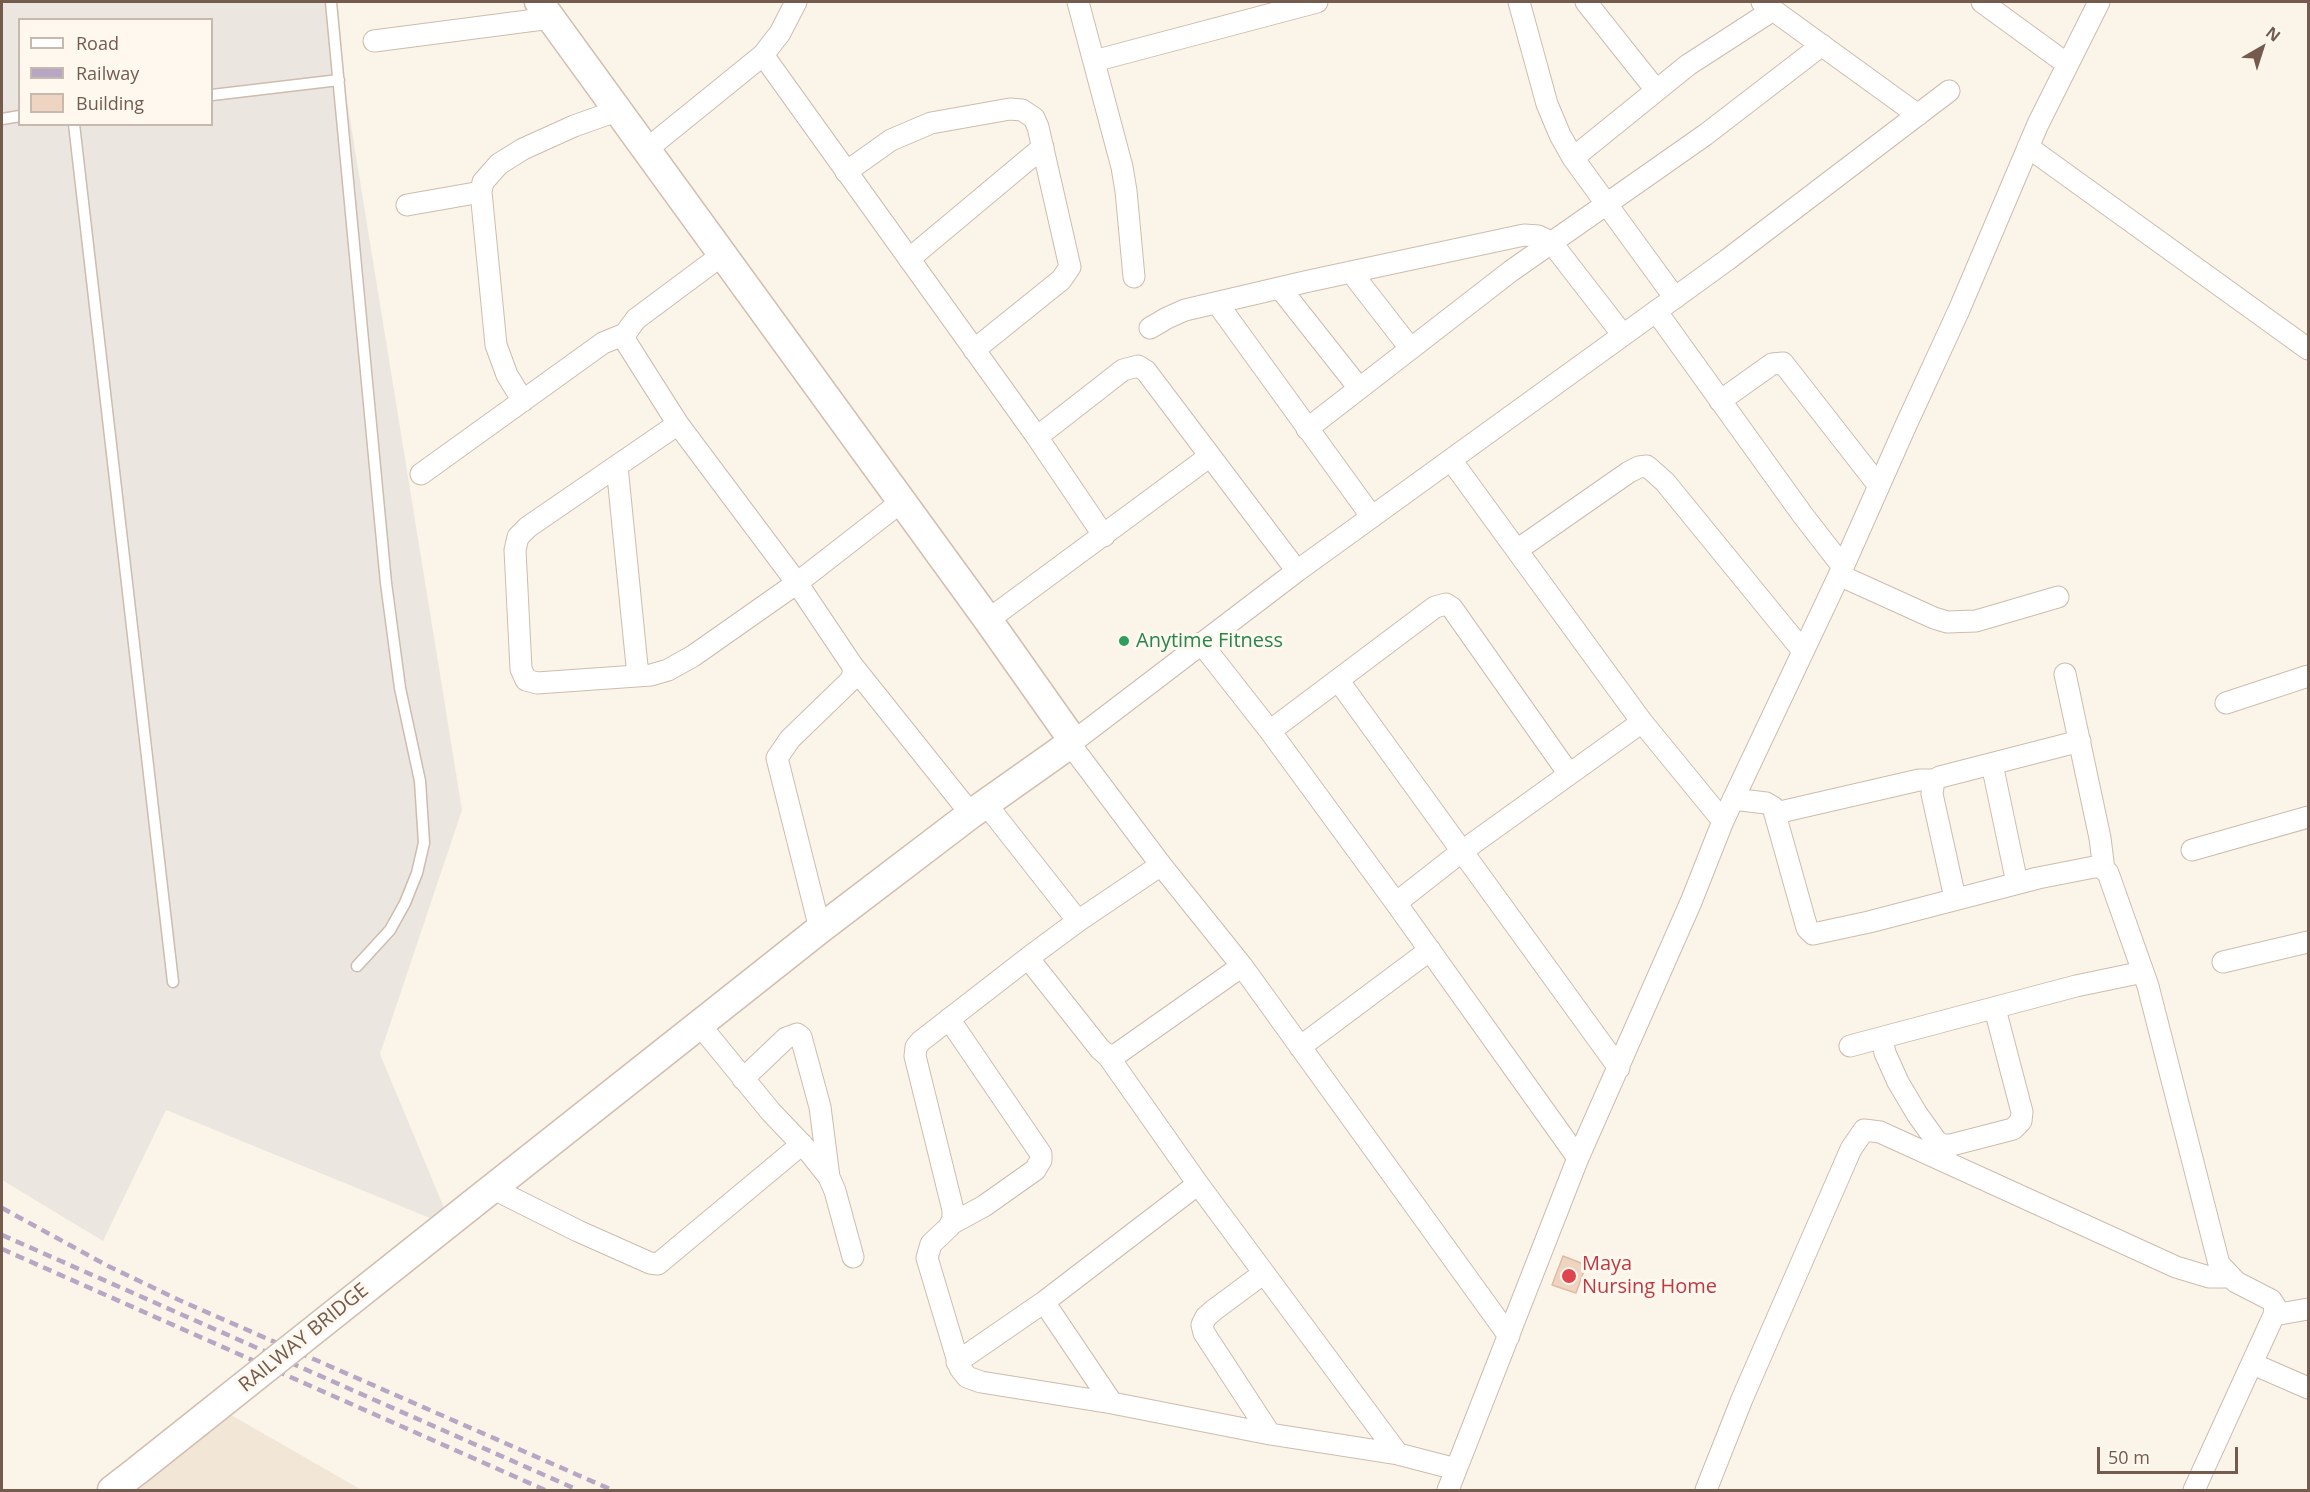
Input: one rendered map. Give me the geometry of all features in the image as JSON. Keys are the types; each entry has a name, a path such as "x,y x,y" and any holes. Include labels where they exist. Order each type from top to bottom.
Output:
{"street":[{"path":"647,149 763,54 780,33 796,2"},
{"path":"1078,2 1114,135 1126,190 1134,277"},
{"path":"1094,61 1317,2"},
{"path":"1519,2 1554,123 1573,158 1675,298"},
{"path":"1586,2 1656,90"},
{"path":"1448,1491 1578,1158 1691,902 1723,821 1841,571 1959,310 2028,147 2099,2"},
{"path":"1989,4 2067,64"},
{"path":"1573,158 1656,90 1767,6 1917,115"},
{"path":"374,41 545,10 988,621 1067,732 1070,744 1161,865 1242,966 1509,1336"},
{"path":"1307,429 1551,242 1705,135 1822,45"},
{"path":"763,54 1104,536"},
{"path":"1070,744 1297,571 1675,298 1949,91"},
{"path":"846,172 891,140 919,127 1010,109 1022,110 1034,118 1043,147 1070,267 1061,280 974,350"},
{"path":"523,400 507,375 496,345 481,192 488,174 510,157 574,126 619,110"},
{"path":"909,259 1043,147"},
{"path":"2028,147 2308,349"},
{"path":"406,205 481,192"},
{"path":"1150,328 1176,314 1216,303 1524,235 1538,236 1551,242 1623,335"},
{"path":"422,474 603,343 625,334 636,319 722,255"},
{"path":"1352,272 1410,348"},
{"path":"1280,288 1359,388"},
{"path":"1216,303 1372,517"},
{"path":"1656,311 1841,571 1934,618 1947,622 1976,621 2058,597"},
{"path":"625,334 626,342 678,423 797,583 852,665 1078,921"},
{"path":"1720,401 1772,364 1783,363 1879,486"},
{"path":"1036,437 1123,370 1138,366 1146,371 1297,571"},
{"path":"678,423 528,527 518,537 514,550 520,669 526,680 537,683 638,676 668,670 693,656 797,583 901,502"},
{"path":"988,621 1210,456"},
{"path":"1451,460 1642,722 1723,821"},
{"path":"617,466 638,676"},
{"path":"1517,550 1629,472 1647,466 1665,482 1803,651"},
{"path":"1270,731 1434,606 1446,604 1452,608 1569,774"},
{"path":"1201,643 1270,731 1396,903 1578,1158"},
{"path":"820,929 777,758 790,739 850,681 854,673 852,665"},
{"path":"2065,674 2100,838 2104,870"},
{"path":"2226,703 2308,676"},
{"path":"1338,680 1618,1068"},
{"path":"1396,903 1461,852 1642,722"},
{"path":"1776,813 1919,780 1934,780 2080,741"},
{"name":"RAILWAY BRIDGE","path":"112,1491 820,929 978,809 1070,744"},
{"path":"1992,764 2017,883"},
{"path":"1934,780 1932,794 1955,898"},
{"path":"1733,799 1771,805 1776,813 1807,928 1813,934 1869,922 2017,883 2094,867 2102,867 2108,873 2143,972 2219,1264 2236,1282 2274,1302 2274,1316 2194,1491"},
{"path":"2192,850 2308,817"},
{"path":"951,1224 953,1210 915,1056 916,1047 1028,958 1161,865"},
{"path":"2223,962 2308,942"},
{"path":"1300,1047 1430,950"},
{"path":"1028,958 1108,1056 1198,1184 1398,1454"},
{"path":"1108,1056 1117,1054 1242,966"},
{"path":"1850,1046 2076,986 2143,972"},
{"path":"1882,1038 1885,1053 1898,1082 1917,1114 1937,1142 1952,1145 2013,1129 2021,1120 2022,1112 1995,1009"},
{"path":"949,1019 1041,1154 1041,1160 1035,1170 984,1206 951,1224 928,1250 927,1258 957,1362 967,1377 981,1382 1112,1403 1270,1434 1398,1454 1456,1469"},
{"path":"699,1024 771,1112 802,1144 829,1177 836,1191 853,1257"},
{"path":"743,1079 786,1038 797,1034 801,1037 820,1107 829,1177"},
{"path":"1706,1491 1742,1399 1851,1149 1864,1130 1880,1132 2176,1267 2209,1277 2230,1277"},
{"path":"481,1197 578,1231 650,1263 658,1264 802,1144"},
{"path":"957,1362 1044,1302 1198,1184"},
{"path":"1264,1273 1214,1310 1206,1317 1202,1325 1204,1333 1270,1434"},
{"path":"1044,1302 1112,1403"},
{"path":"2274,1316 2308,1309"},
{"path":"2253,1364 2308,1388"}],"lane":[{"path":"331,2 386,582 400,688 420,781 424,843 417,873 405,903 390,930 357,966"},
{"path":"213,95 339,80"},
{"path":"2,118 18,116"},
{"path":"74,126 173,982"}],"shaded area":[{"path":"2,2 331,2 462,810 380,1054 452,1227 166,1110 103,1241 2,1180"},
{"path":"231,1415 360,1489 364,1490 131,1490"}],"building":[{"path":"1563,1256 1586,1265 1576,1293 1552,1285"}],"railway":[{"path":"2,1208 108,1266 179,1300 612,1490"},
{"path":"2,1235 578,1490"},
{"path":"2,1249 545,1490"}],"place":[{"name":"Anytime Fitness","path":"1124,641"},
{"name":"Maya Nursing Home","path":"1569,1276"}]}
